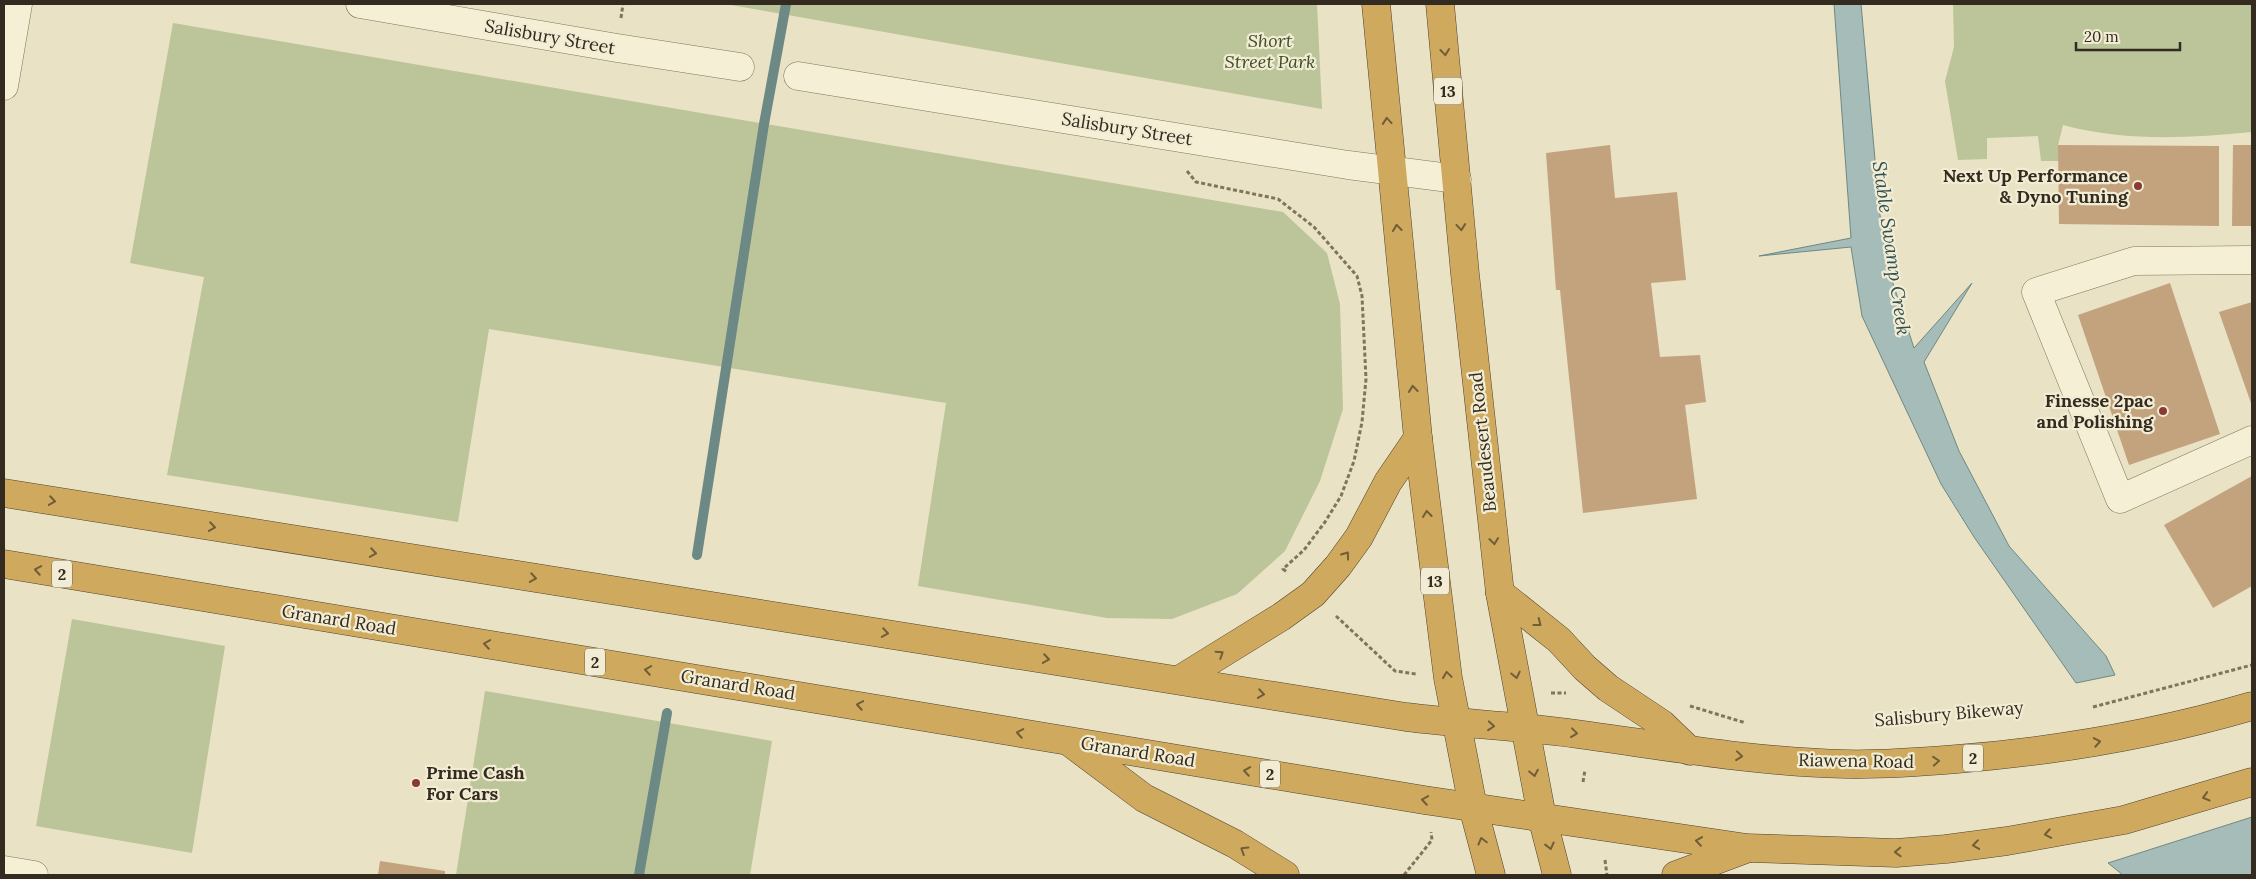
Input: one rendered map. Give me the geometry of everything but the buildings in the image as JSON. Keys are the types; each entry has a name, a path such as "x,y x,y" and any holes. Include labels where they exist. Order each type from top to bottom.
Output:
{"highway":[{"name":"13","path":"1376,4 1418,438 1448,678 1473,807 1491,875"},
{"name":"Beaudesert Road","path":"1440,4 1465,274 1500,593 1542,817 1557,875"},
{"path":"1179,680 1281,617 1313,594 1338,566 1359,537 1388,482 1418,438"},
{"name":"2","path":"4,493 1387,714 1456,723"},
{"name":"Granard Road","path":"4,564 1473,807"},
{"path":"1500,593 1559,640 1584,668 1608,688 1662,724 1690,751"},
{"name":"Riawena Road","path":"1456,723 1575,733 1690,751 1772,760 1846,764 1935,761 2001,756 2154,732 2252,706"},
{"path":"1068,741 1144,798 1235,844 1285,875"},
{"name":"2","path":"1473,807 1747,848 1896,853 2007,841 2124,820 2252,782"},
{"path":"1676,875 1747,848"}],"street":[{"path":"4,86 18,4"},
{"name":"Salisbury Street","path":"360,4 740,67"},
{"name":"Salisbury Street","path":"798,76 1348,165 1457,179"},
{"path":"2252,260 2134,261 2036,292 2120,499 2252,440"},
{"path":"4,870 34,875"}],"path":[{"path":"1188,138 1186,171 1196,182 1278,199 1314,227 1356,276 1362,296 1366,379 1362,422 1354,461 1341,496 1325,522 1304,550 1283,569 1292,576"},
{"path":"1331,611 1396,671"},
{"path":"2084,709 2159,691 2252,665"},
{"path":"1688,705 1754,725"},
{"path":"1584,782 1585,770"},
{"path":"1404,875 1432,840 1430,829"},
{"path":"1605,860 1607,875"}],"green space":[{"name":"Short Street Park","path":"725,4 1317,4 1322,109"},
{"path":"1953,4 2252,4 2252,132 2158,137 2111,134 2063,125 2058,145 2059,161 2041,161 2038,136 1987,138 1987,159 1958,160 1945,81 1954,47"},
{"path":"173,23 1283,212 1327,253 1340,304 1343,409 1320,481 1285,551 1237,594 1172,619 1107,618 918,586 946,403 489,329 458,522 167,475 204,277 130,263"},
{"path":"72,619 225,646 192,853 36,826"},
{"path":"485,691 772,741 750,875 456,875"}],"water":[{"path":"1834,4 1861,4 1880,215 1888,268 1914,348 1972,283 1924,362 1959,451 2009,546 2106,656 2115,675 2076,683 1974,537 1941,484 1862,316 1851,247 1759,256 1851,238"},
{"path":"2252,817 2252,875 2123,875 2108,863"}],"waterway":[{"path":"697,555 764,124 786,4"},
{"path":"639,875 667,713"}],"place":[{"name":"Next Up Performance & Dyno Tuning","path":"2138,186"},
{"name":"Finesse 2pac and Polishing","path":"2163,411"},
{"name":"Prime Cash For Cars","path":"416,783"}],"water label":[{"name":"Stable Swamp Creek","path":"1892,248"}]}
